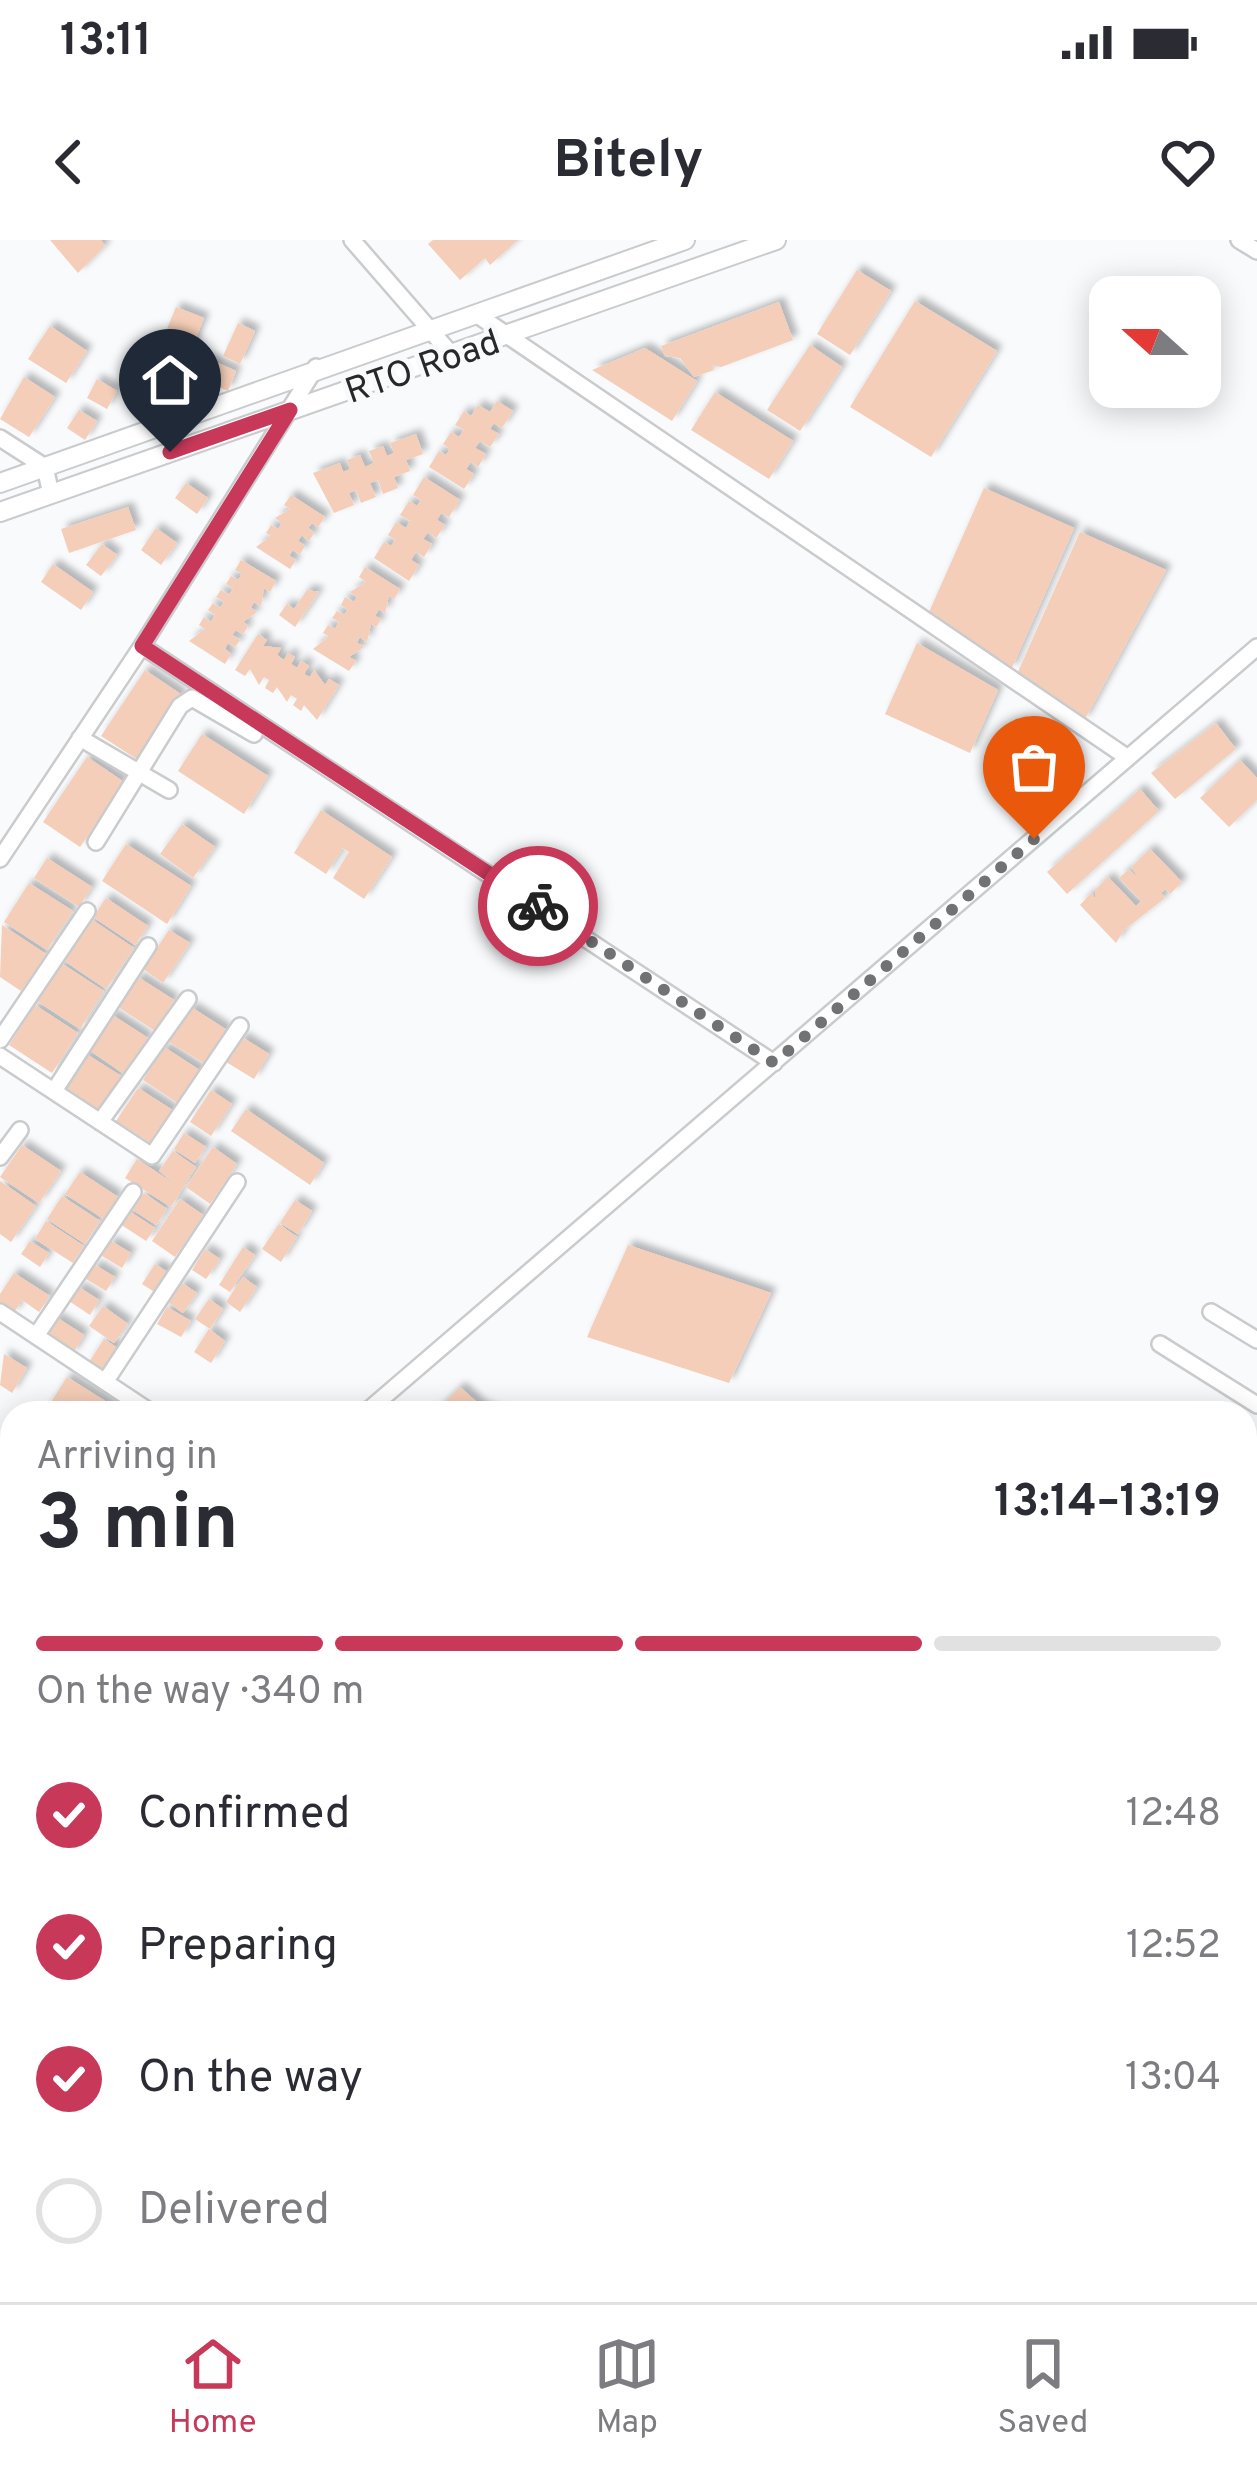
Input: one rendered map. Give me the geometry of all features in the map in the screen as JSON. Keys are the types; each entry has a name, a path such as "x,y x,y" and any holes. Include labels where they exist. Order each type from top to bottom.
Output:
{"street":[{"path":"352,240 452,355"},
{"name":"RTO Road","path":"0,483 316,367 685,240"},
{"name":"RTO Road","path":"0,512 776,240"},
{"path":"1239,240 1257,251"},
{"path":"476,314 1128,758"},
{"path":"0,859 142,646 316,367"},
{"path":"0,438 45,467 51,494"},
{"path":"142,646 774,1063"},
{"path":"378,1401 1257,646"},
{"path":"96,842 180,706 192,698 254,734"},
{"path":"80,738 169,790"},
{"path":"0,1040 87,911"},
{"path":"54,1091 148,946"},
{"path":"100,1122 188,999"},
{"path":"0,1056 152,1156 241,1027"},
{"path":"0,1157 20,1130"},
{"path":"105,1382 237,1182"},
{"path":"36,1336 133,1192"},
{"path":"0,1312 134,1401"},
{"path":"1211,1312 1257,1340"},
{"path":"1160,1344 1251,1401"}],"building":[{"path":"50,240 101,240 105,246 78,273"},
{"path":"433,240 518,240 490,265 485,258 460,280 428,244"},
{"path":"857,270 891,291 850,355 817,334"},
{"path":"915,301 997,351 931,457 850,407"},
{"path":"779,302 793,340 721,367 712,365 714,370 694,377 680,358 665,356 661,346"},
{"path":"176,307 204,318 192,348 164,336"},
{"path":"238,323 255,331 240,364 223,356"},
{"path":"50,326 87,351 66,383 28,359"},
{"path":"810,345 842,367 800,431 767,410"},
{"path":"645,348 697,381 672,421 592,370"},
{"path":"207,358 236,371 228,391 198,378"},
{"path":"24,377 55,397 29,437 0,419"},
{"path":"97,379 117,391 107,409 87,398"},
{"path":"715,392 793,441 769,479 691,430"},
{"path":"497,401 513,411 502,428 494,423 490,429 499,434 490,447 480,441 475,448 486,454 478,467 471,462 466,469 474,474 464,489 429,467 439,451 446,455 450,449 443,444 451,432 459,437 464,430 455,425 464,411 471,416 478,405 490,412"},
{"path":"79,410 97,421 85,440 67,428"},
{"path":"416,434 423,454 406,460 410,471 394,477 398,488 383,494 378,480 370,483 376,497 361,503 356,490 349,493 354,505 334,513 313,473 340,463 343,472 350,469 347,460 360,455 365,467 374,463 369,451 383,446 387,456 394,453 390,443"},
{"path":"424,477 460,500 449,517 441,513 437,520 445,525 436,538 428,532 423,539 432,544 424,557 416,552 411,560 419,565 409,581 374,558 384,542 391,546 395,540 388,535 396,522 406,528 410,521 400,515 409,501 417,506 421,500 413,495"},
{"path":"186,483 208,498 197,514 175,498"},
{"path":"984,488 1074,528 1011,670 926,619"},
{"path":"291,495 325,517 318,527 312,523 308,528 314,533 309,541 302,535 298,541 305,546 300,554 293,550 289,556 296,560 290,569 256,547 271,536 266,533 271,525 278,529 282,523 275,518 290,509 284,505"},
{"path":"128,507 136,530 69,553 61,529"},
{"path":"156,528 177,543 161,565 141,550"},
{"path":"1080,532 1166,570 1084,721 1017,674"},
{"path":"102,544 117,555 101,576 86,565"},
{"path":"241,560 276,581 270,592 264,588 261,606 254,602 251,608 257,612 243,622 248,626 243,634 236,630 232,635 240,640 235,647 228,643 225,649 231,654 225,664 189,641 205,629 199,625 204,617 211,622 215,615 208,610 213,603 220,608 224,602 216,597 221,590 229,595 233,589 226,584 231,576 238,580 242,574 235,570"},
{"path":"53,564 93,592 81,610 41,582"},
{"path":"365,567 400,589 394,599 389,596 385,613 379,609 375,616 381,619 376,627 371,624 367,642 360,637 357,643 364,647 349,657 356,661 349,671 313,649 329,636 323,633 328,625 335,629 339,622 332,618 337,611 344,615 348,610 341,605 345,597 354,602 357,597 350,592 366,582 359,577"},
{"path":"307,590 319,592 295,627 279,615 287,604 294,609"},
{"path":"258,634 267,640 263,646 281,648 277,655 284,660 288,653 295,657 291,664 297,668 301,661 309,666 304,674 310,677 314,670 325,685 329,679 339,685 317,720 304,705 301,711 293,705 297,699 291,695 287,702 277,687 273,693 265,688 269,680 264,677 259,685 250,669 245,676 235,670"},
{"path":"917,643 998,690 970,753 885,714"},
{"path":"145,670 182,695 138,760 101,736"},
{"path":"1216,723 1236,749 1175,799 1151,773"},
{"path":"202,734 268,776 244,814 178,771"},
{"path":"87,757 124,782 80,847 43,822"},
{"path":"1240,760 1257,778 1257,800 1229,827 1200,798"},
{"path":"1140,789 1159,811 1067,894 1047,872"},
{"path":"321,810 392,857 364,899 333,878 349,852 343,848 326,874 294,853"},
{"path":"182,824 215,847 193,878 160,854"},
{"path":"126,844 191,886 167,924 102,881"},
{"path":"1150,849 1182,882 1170,894 1166,889 1161,893 1165,898 1124,930 1116,943 1080,905 1091,893 1095,898 1095,890 1108,877 1136,906 1141,901 1119,878 1129,869 1139,879 1131,867"},
{"path":"47,858 92,887 79,907 34,878"},
{"path":"29,883 73,911 47,950 4,922"},
{"path":"106,898 148,926 135,945 93,917"},
{"path":"91,919 134,948 106,989 63,960"},
{"path":"2,925 46,954 21,991 0,977"},
{"path":"169,930 190,943 163,983 143,969"},
{"path":"61,963 104,991 80,1029 37,1001"},
{"path":"138,977 174,1000 155,1031 118,1007"},
{"path":"35,1005 78,1033 52,1073 9,1045"},
{"path":"191,1007 227,1030 205,1064 169,1042"},
{"path":"111,1014 148,1038 124,1074 88,1049"},
{"path":"242,1037 269,1054 254,1079 226,1062"},
{"path":"164,1047 201,1071 179,1104 143,1080"},
{"path":"85,1053 121,1076 98,1111 63,1087"},
{"path":"138,1088 174,1111 152,1144 116,1121"},
{"path":"211,1090 232,1104 211,1136 190,1122"},
{"path":"246,1109 324,1163 310,1185 231,1131"},
{"path":"184,1133 206,1147 195,1163 174,1149"},
{"path":"22,1145 61,1171 39,1203 0,1177"},
{"path":"213,1147 237,1164 210,1204 186,1187"},
{"path":"173,1151 196,1167 171,1207 125,1178 137,1159 176,1185 159,1171"},
{"path":"80,1172 118,1197 104,1219 65,1194"},
{"path":"0,1181 36,1206 11,1242 0,1234"},
{"path":"144,1193 167,1209 156,1225 133,1210"},
{"path":"62,1196 100,1221 85,1244 47,1219"},
{"path":"180,1199 203,1215 175,1257 152,1241"},
{"path":"295,1200 312,1211 298,1234 280,1223"},
{"path":"129,1211 155,1228 146,1241 120,1224"},
{"path":"46,1221 84,1246 73,1263 35,1239"},
{"path":"279,1224 297,1237 281,1262 262,1249"},
{"path":"30,1241 49,1253 40,1267 21,1254"},
{"path":"111,1241 131,1253 122,1268 102,1256"},
{"path":"628,1245 771,1293 729,1383 587,1337"},
{"path":"243,1247 255,1255 230,1292 219,1285"},
{"path":"205,1249 220,1259 206,1279 192,1270"},
{"path":"155,1264 169,1273 156,1293 142,1284"},
{"path":"95,1265 115,1277 106,1291 86,1279"},
{"path":"14,1273 50,1296 39,1312 22,1300 13,1314 0,1306 0,1294"},
{"path":"243,1277 257,1287 240,1312 226,1302"},
{"path":"182,1283 197,1293 183,1313 169,1303"},
{"path":"79,1287 99,1300 90,1315 69,1301"},
{"path":"209,1299 223,1309 210,1329 195,1319"},
{"path":"103,1306 128,1324 114,1343 89,1326"},
{"path":"167,1307 191,1321 181,1337 157,1324"},
{"path":"56,1317 84,1335 72,1355 43,1337"},
{"path":"209,1329 225,1341 211,1363 194,1352"},
{"path":"104,1339 119,1349 102,1375 87,1365"},
{"path":"4,1354 27,1368 12,1393 0,1385"},
{"path":"67,1377 105,1401 52,1401"},
{"path":"460,1387 476,1401 446,1401"}],"way so far":[{"path":"538,906 774,1063 1034,839"}],"route":[{"path":"170,452 290,410 142,646 538,906"}]}
